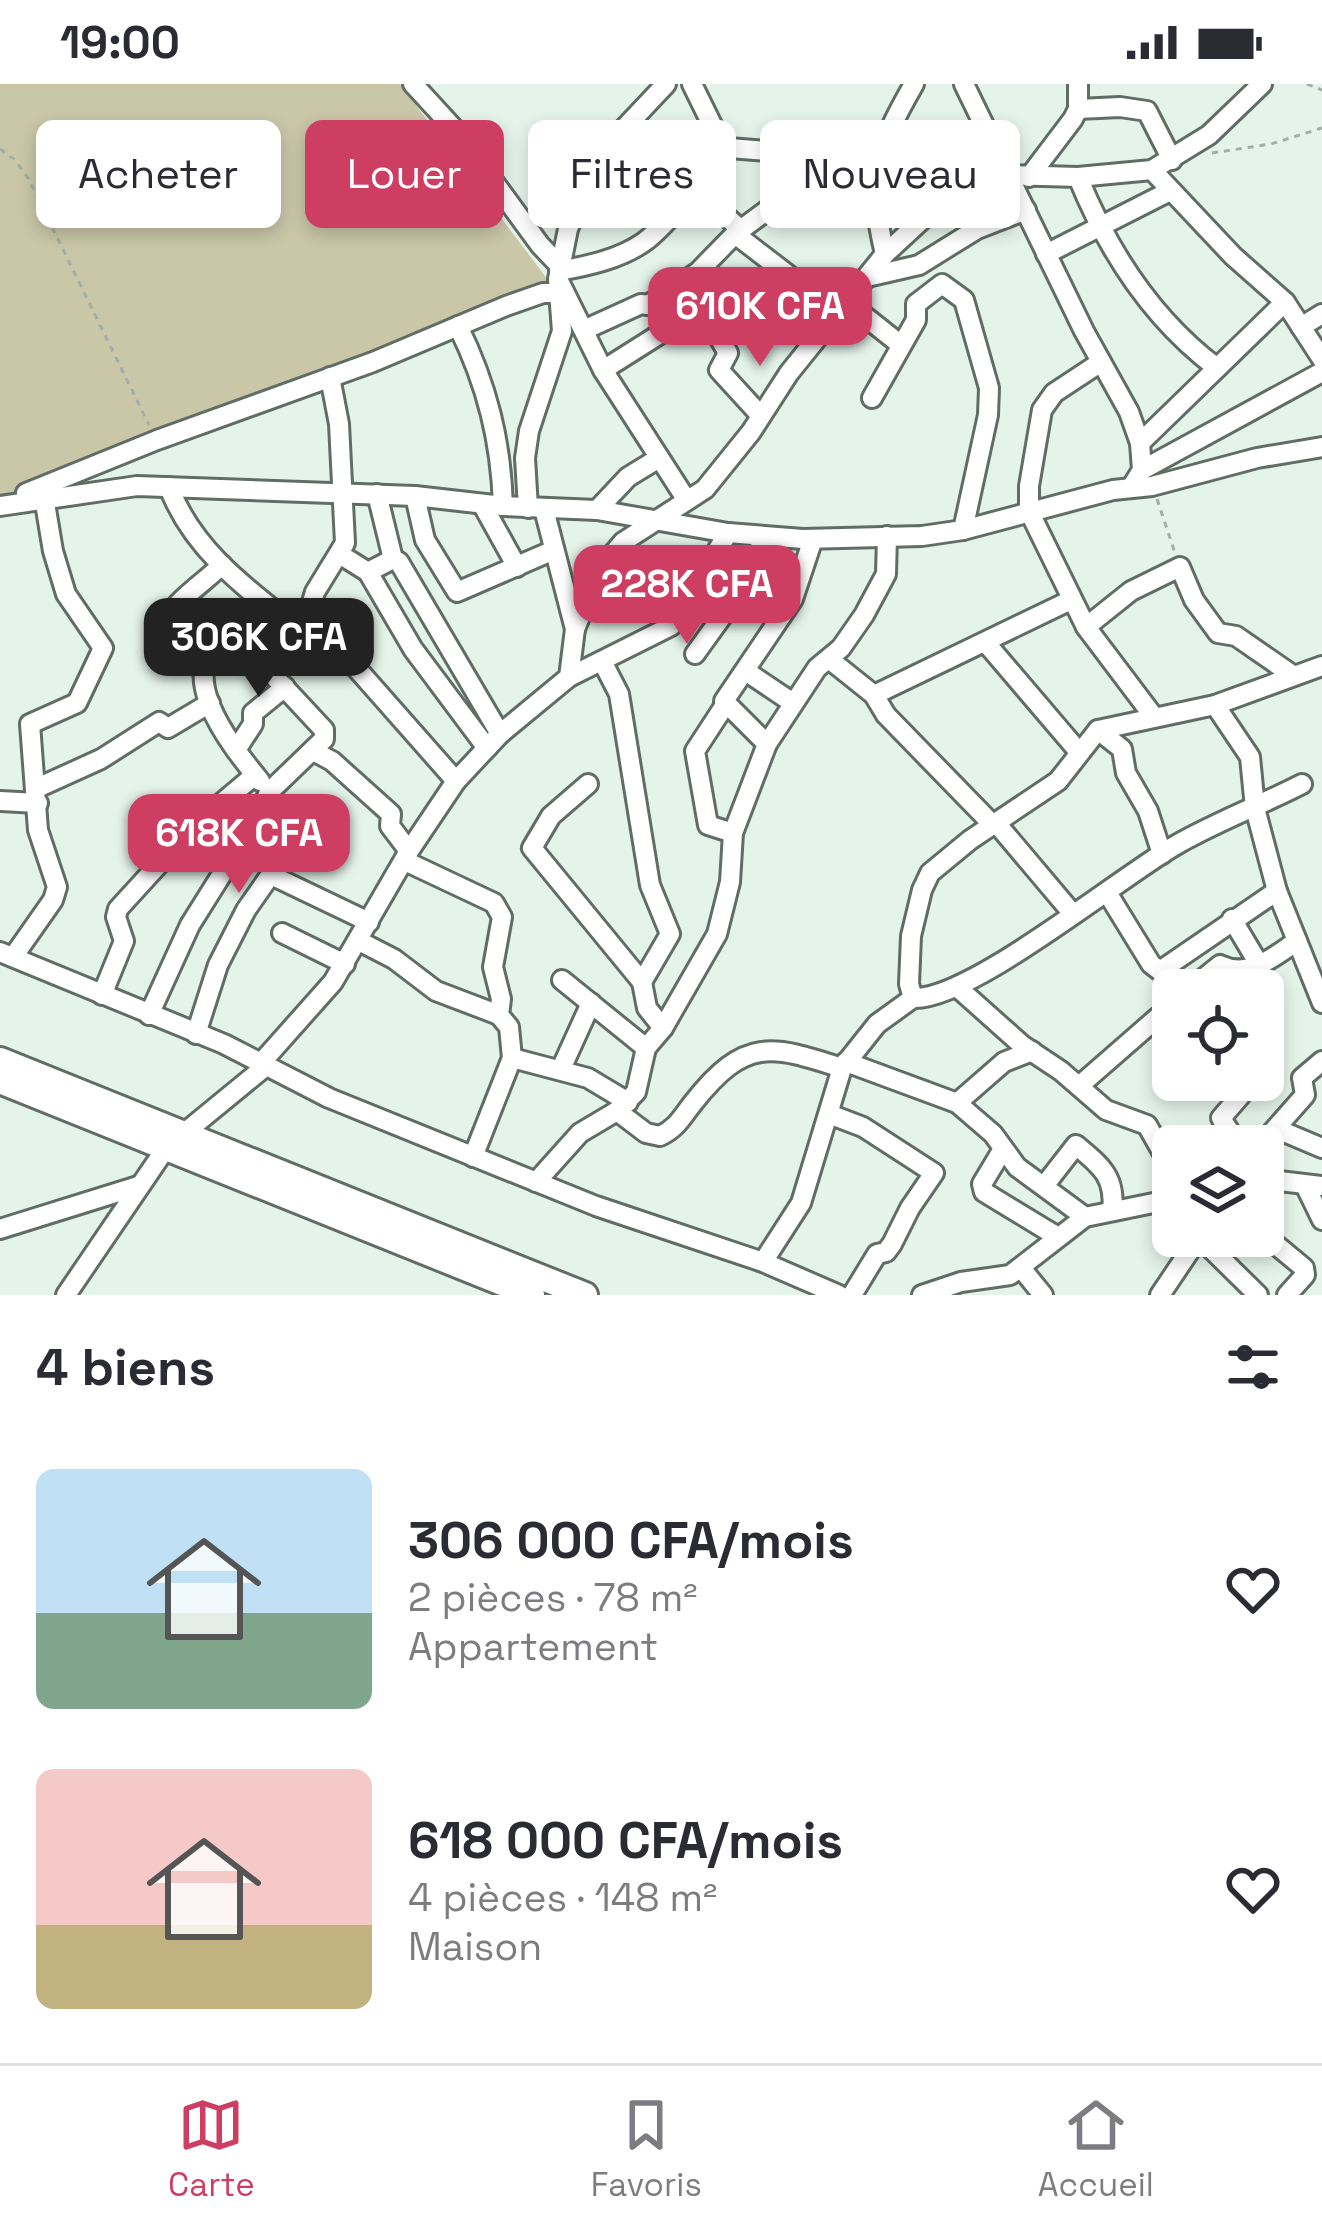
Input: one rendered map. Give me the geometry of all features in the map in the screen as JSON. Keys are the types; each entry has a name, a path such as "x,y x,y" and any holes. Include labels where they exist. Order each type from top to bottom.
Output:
{"main road":[{"path":"0,1060 174,1141 532,1295"},
{"path":"0,1081 584,1295"}],"street":[{"path":"413,84 458,133 540,245 603,370 686,499"},
{"path":"692,84 712,120"},
{"path":"896,120 914,84"},
{"path":"964,84 986,120"},
{"path":"1020,176 1078,109 1078,84"},
{"path":"1020,176 1078,177 1152,170 1209,135 1262,84"},
{"path":"575,629 525,458 562,332 558,277 568,229 600,154 662,85"},
{"path":"1078,109 1148,111 1176,158"},
{"path":"1152,170 1285,302 1322,359"},
{"path":"1020,176 1026,210 1046,254 1129,412 1140,443 1142,481"},
{"path":"1078,177 1100,228 1135,281 1177,335 1217,368"},
{"path":"1046,254 1170,191"},
{"path":"867,277 919,266 977,230 1026,210"},
{"path":"586,329 648,305 698,272 760,216"},
{"path":"0,505 543,293 558,277 642,244 658,228"},
{"path":"734,228 901,344"},
{"path":"879,228 884,254"},
{"path":"569,677 575,629 600,568 623,542 705,489 884,254 915,228"},
{"path":"872,398 916,320 916,304 942,284 962,296 988,388 988,415 963,530"},
{"path":"1140,443 1285,302"},
{"path":"1301,327 1322,314"},
{"path":"603,370 671,327 707,317 728,353 718,370 761,416"},
{"path":"458,326 482,376 494,417 503,506"},
{"path":"1101,362 1054,393 1042,410 1029,511 1086,627 1154,717"},
{"path":"1142,481 1322,372"},
{"path":"303,632 315,592 341,555 346,522 339,424 330,377"},
{"path":"0,505 136,486 376,494 597,510 765,536 887,536 963,530 1142,481 1322,447"},
{"path":"597,510 628,477 659,458"},
{"path":"169,487 186,525 222,566 338,662 351,662 456,781"},
{"path":"376,494 393,560"},
{"path":"415,496 425,540 458,592 554,550"},
{"path":"44,497 52,551 66,594 103,648 77,703 30,724 38,830 57,887 53,901 7,955 196,1034 329,1098 536,1182 763,1262 839,1295"},
{"path":"482,504 517,567"},
{"path":"66,1295 138,1186 174,1141 264,1065 321,998 456,781 493,741 569,677 670,626 728,532"},
{"path":"695,654 736,596 765,536"},
{"path":"536,1182 580,1133 622,1107 640,1080 646,1048 663,1028 722,920 733,833 767,744 817,668 855,629 886,574 887,536"},
{"path":"733,833 708,826 695,752 802,582 813,539"},
{"path":"341,555 368,572 412,649 493,741"},
{"path":"368,572 393,560 399,562 493,741"},
{"path":"202,668 175,652 165,635 167,621 222,566"},
{"path":"1086,627 1130,591 1180,567 1194,600 1217,633 1236,636 1292,674"},
{"path":"874,695 1072,600"},
{"path":"242,642 276,612"},
{"path":"149,1015 168,968 269,793 324,739 324,730 234,634 222,637 202,668 203,686 236,751 269,793"},
{"path":"986,644 1078,752"},
{"path":"829,659 874,695 886,715 995,825 1073,914"},
{"path":"602,661 624,714 647,872 670,937 707,953"},
{"path":"913,998 909,965 922,890 930,872 1058,781 1098,730 1216,705 1322,666"},
{"path":"747,672 793,703"},
{"path":"236,751 253,724 252,714 285,687"},
{"path":"0,801 38,796 158,722 168,728 210,703"},
{"path":"725,705 767,744"},
{"path":"1216,705 1250,757 1255,808 1277,891 1298,940 1314,955 1322,1003"},
{"path":"1098,730 1122,749 1126,773 1148,811 1162,854"},
{"path":"315,752 332,761 391,814 390,826 407,856 494,903 500,911 493,967 501,999 499,1015"},
{"path":"102,995 123,945 118,909 192,829 255,775"},
{"path":"588,784 551,816 532,848 642,982 647,1008 663,1028"},
{"path":"763,1262 801,1203 844,1065 877,1024 913,998 936,998 957,987 1108,894 1162,854 1302,784"},
{"path":"196,1034 218,965 250,902 297,837"},
{"path":"273,876 369,922"},
{"path":"214,884 250,902"},
{"path":"1108,894 1156,970 1167,968 1277,891"},
{"path":"1232,919 1260,966"},
{"path":"282,933 345,964"},
{"path":"642,982 670,937"},
{"path":"1247,969 1260,966 1298,940"},
{"path":"359,941 394,959 436,991 499,1015 508,1028 512,1058 473,1156"},
{"path":"562,980 646,1048"},
{"path":"957,987 1106,1110 1147,1125 1152,1134"},
{"path":"561,1069 591,1003"},
{"path":"1079,1086 1152,1028"},
{"path":"512,1058 588,1078 646,1133 660,1136 680,1123 694,1101 744,1057 785,1049 844,1065 957,1103 987,1127 1017,1167 1085,1217"},
{"path":"957,1103 1004,1062 1032,1051"},
{"path":"1280,1125 1305,1095 1302,1078 1322,1061"},
{"path":"1226,1125 1221,1118 1236,1101"},
{"path":"830,1114 863,1127 934,1173 892,1244 877,1254 852,1295"},
{"path":"1284,1132 1322,1148"},
{"path":"1044,1186 1076,1145 1108,1176 1114,1190 1112,1211"},
{"path":"1003,1149 982,1188 1058,1237"},
{"path":"1284,1182 1314,1186 1322,1220"},
{"path":"0,1229 138,1186"},
{"path":"922,1295 961,1282 1010,1276 1085,1217 1152,1204"},
{"path":"1284,1252 1306,1271 1287,1295"},
{"path":"1160,1295 1185,1257"},
{"path":"1219,1257 1258,1295"},
{"path":"1021,1268 1042,1295"}],"path":[{"path":"1307,84 1322,90"},
{"path":"1176,158 1271,143 1322,128"},
{"path":"0,148 28,178 157,440"},
{"path":"1142,481 1180,567"}],"shaded area":[{"path":"0,84 400,84 427,120 305,120 305,228 504,228 504,222 551,284 0,500"}]}
